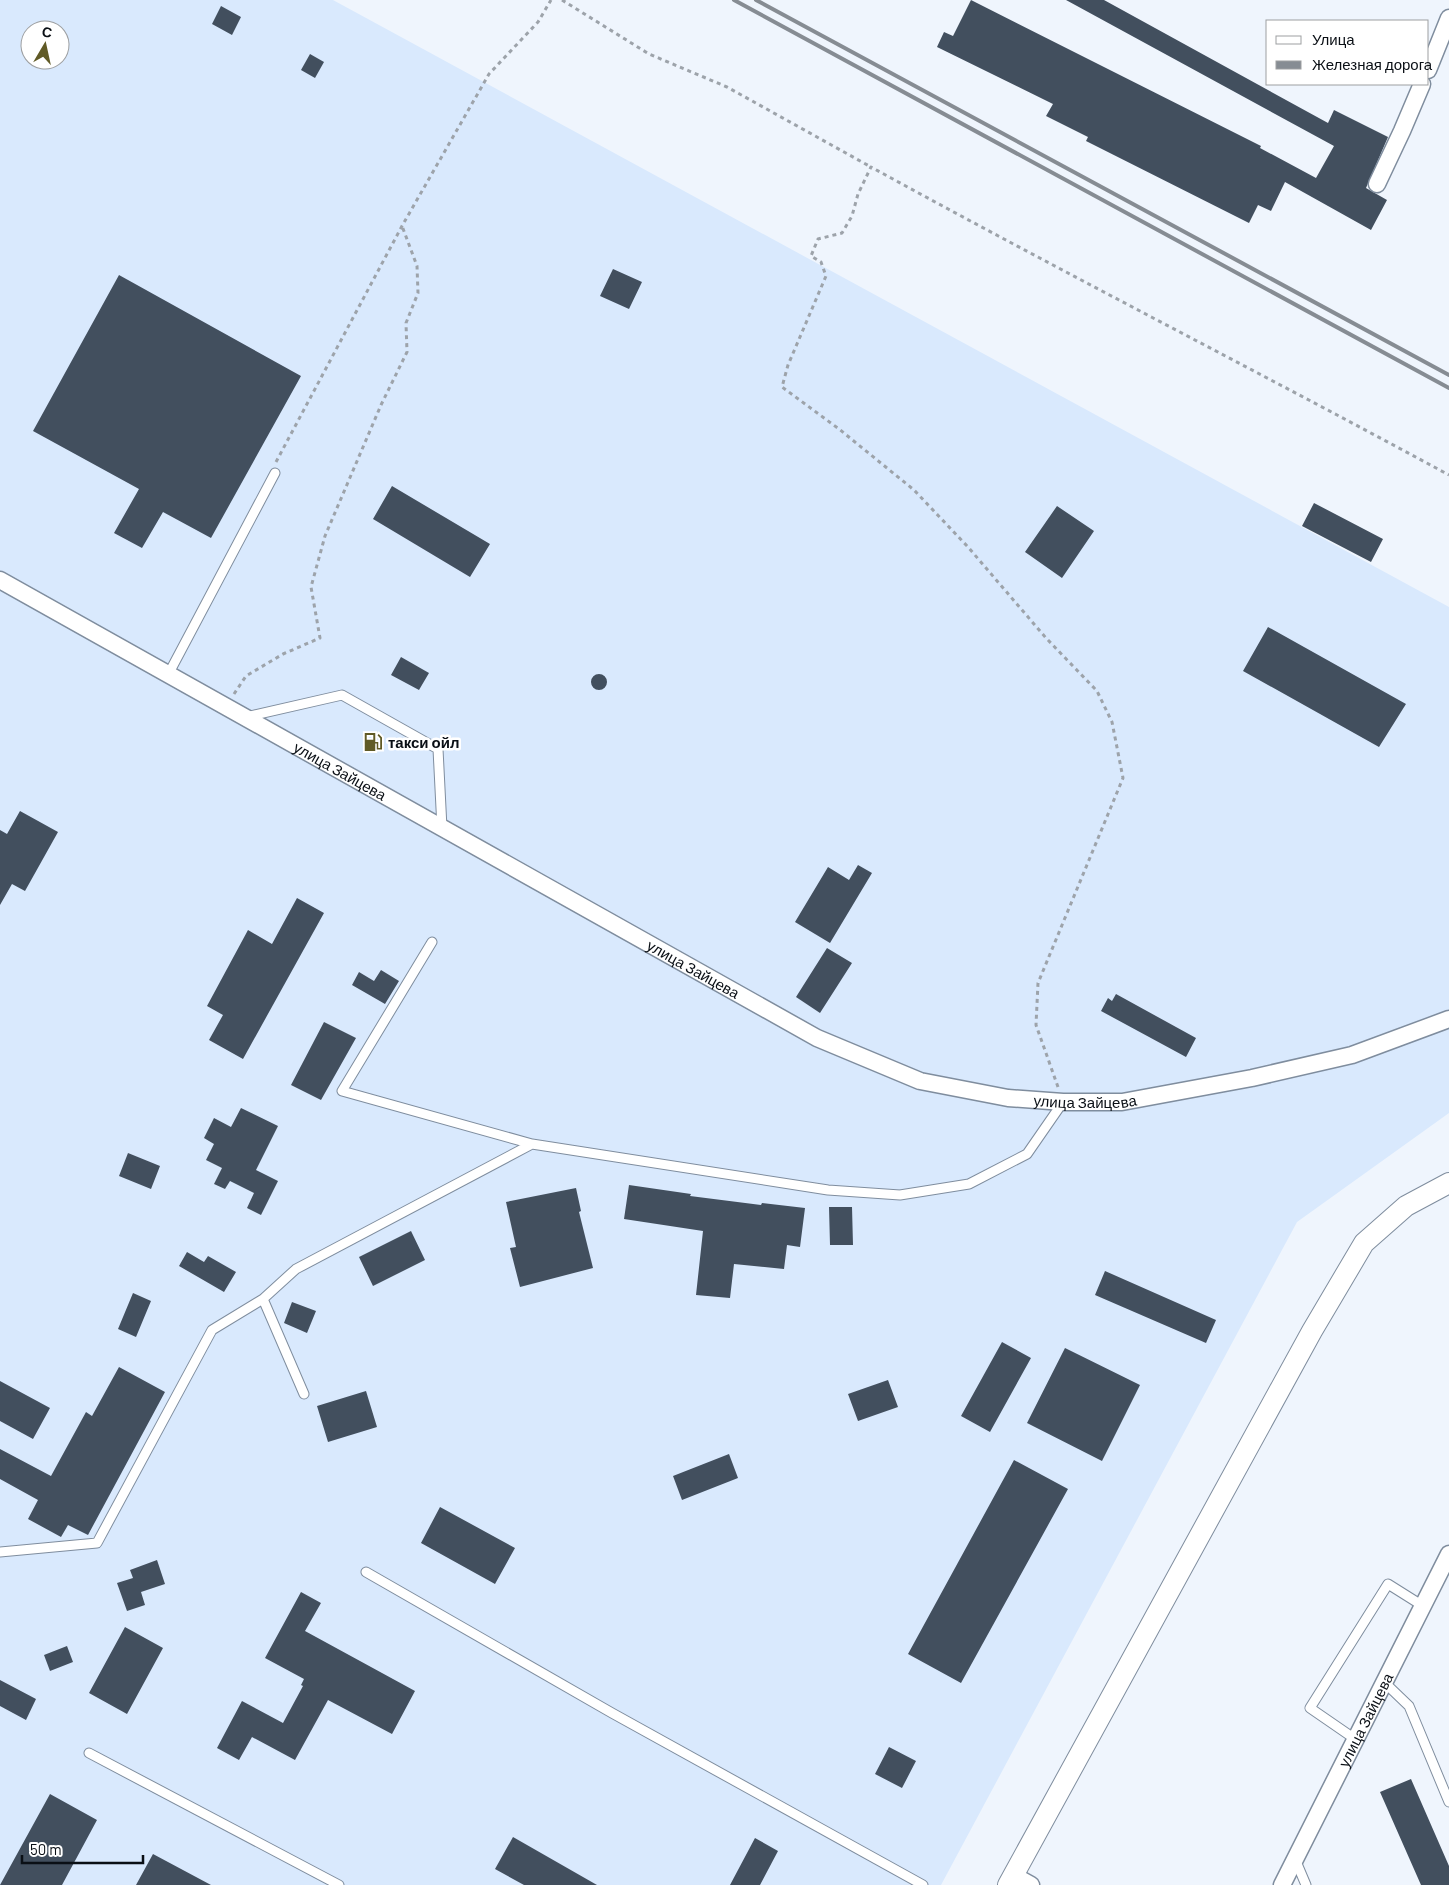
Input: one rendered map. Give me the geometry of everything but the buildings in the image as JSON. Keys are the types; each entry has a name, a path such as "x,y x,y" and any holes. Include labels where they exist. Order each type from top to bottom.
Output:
{"street":[{"path":"1429,68 1449,18"},
{"path":"1377,184 1422,85"},
{"name":"улица Зайцева","path":"0,580 169,673 244,718 817,1038 920,1081 1008,1098 1063,1102 1122,1102 1252,1078 1352,1055 1449,1019"},
{"path":"1031,1885 1011,1880 1312,1331 1364,1242 1406,1206 1449,1184"},
{"name":"улица Зайцева","path":"1282,1885 1449,1554"}],"lane":[{"path":"169,673 275,473"},
{"path":"244,718 342,695 351,700 438,749 442,828"},
{"path":"432,942 342,1091 532,1144 828,1190 900,1195 969,1184 1027,1154 1063,1102"},
{"path":"0,1552 97,1543 212,1330 263,1299 296,1270 532,1144"},
{"path":"263,1299 304,1394"},
{"path":"366,1572 612,1713 923,1885"},
{"path":"1355,1740 1310,1708 1388,1584 1423,1606"},
{"path":"1384,1682 1409,1706 1449,1802"},
{"path":"89,1753 339,1885"},
{"path":"1295,1859 1306,1885"}],"path":[{"path":"275,473 276,460 402,226 489,74 538,22 552,0"},
{"path":"562,0 649,54 727,87 1000,238 1266,376 1449,475"},
{"path":"871,167 858,194 852,216 842,233 818,239 811,256 821,262 826,276 788,365 782,387 840,429 914,490 968,547 1046,638 1097,690 1112,722 1123,778 1038,983 1036,1025 1063,1102"},
{"path":"226,707 246,676 283,654 320,638 311,587 325,536 381,405 407,352 406,323 418,293 417,266 402,226"}],"shaded area":[{"path":"0,0 333,0 1449,607 1449,1113 1297,1222 941,1885 0,1885"}],"railway":[{"path":"734,0 1449,388"},
{"path":"756,0 1449,375"}],"place":[{"name":"такси ойл","path":"373,742"}]}
